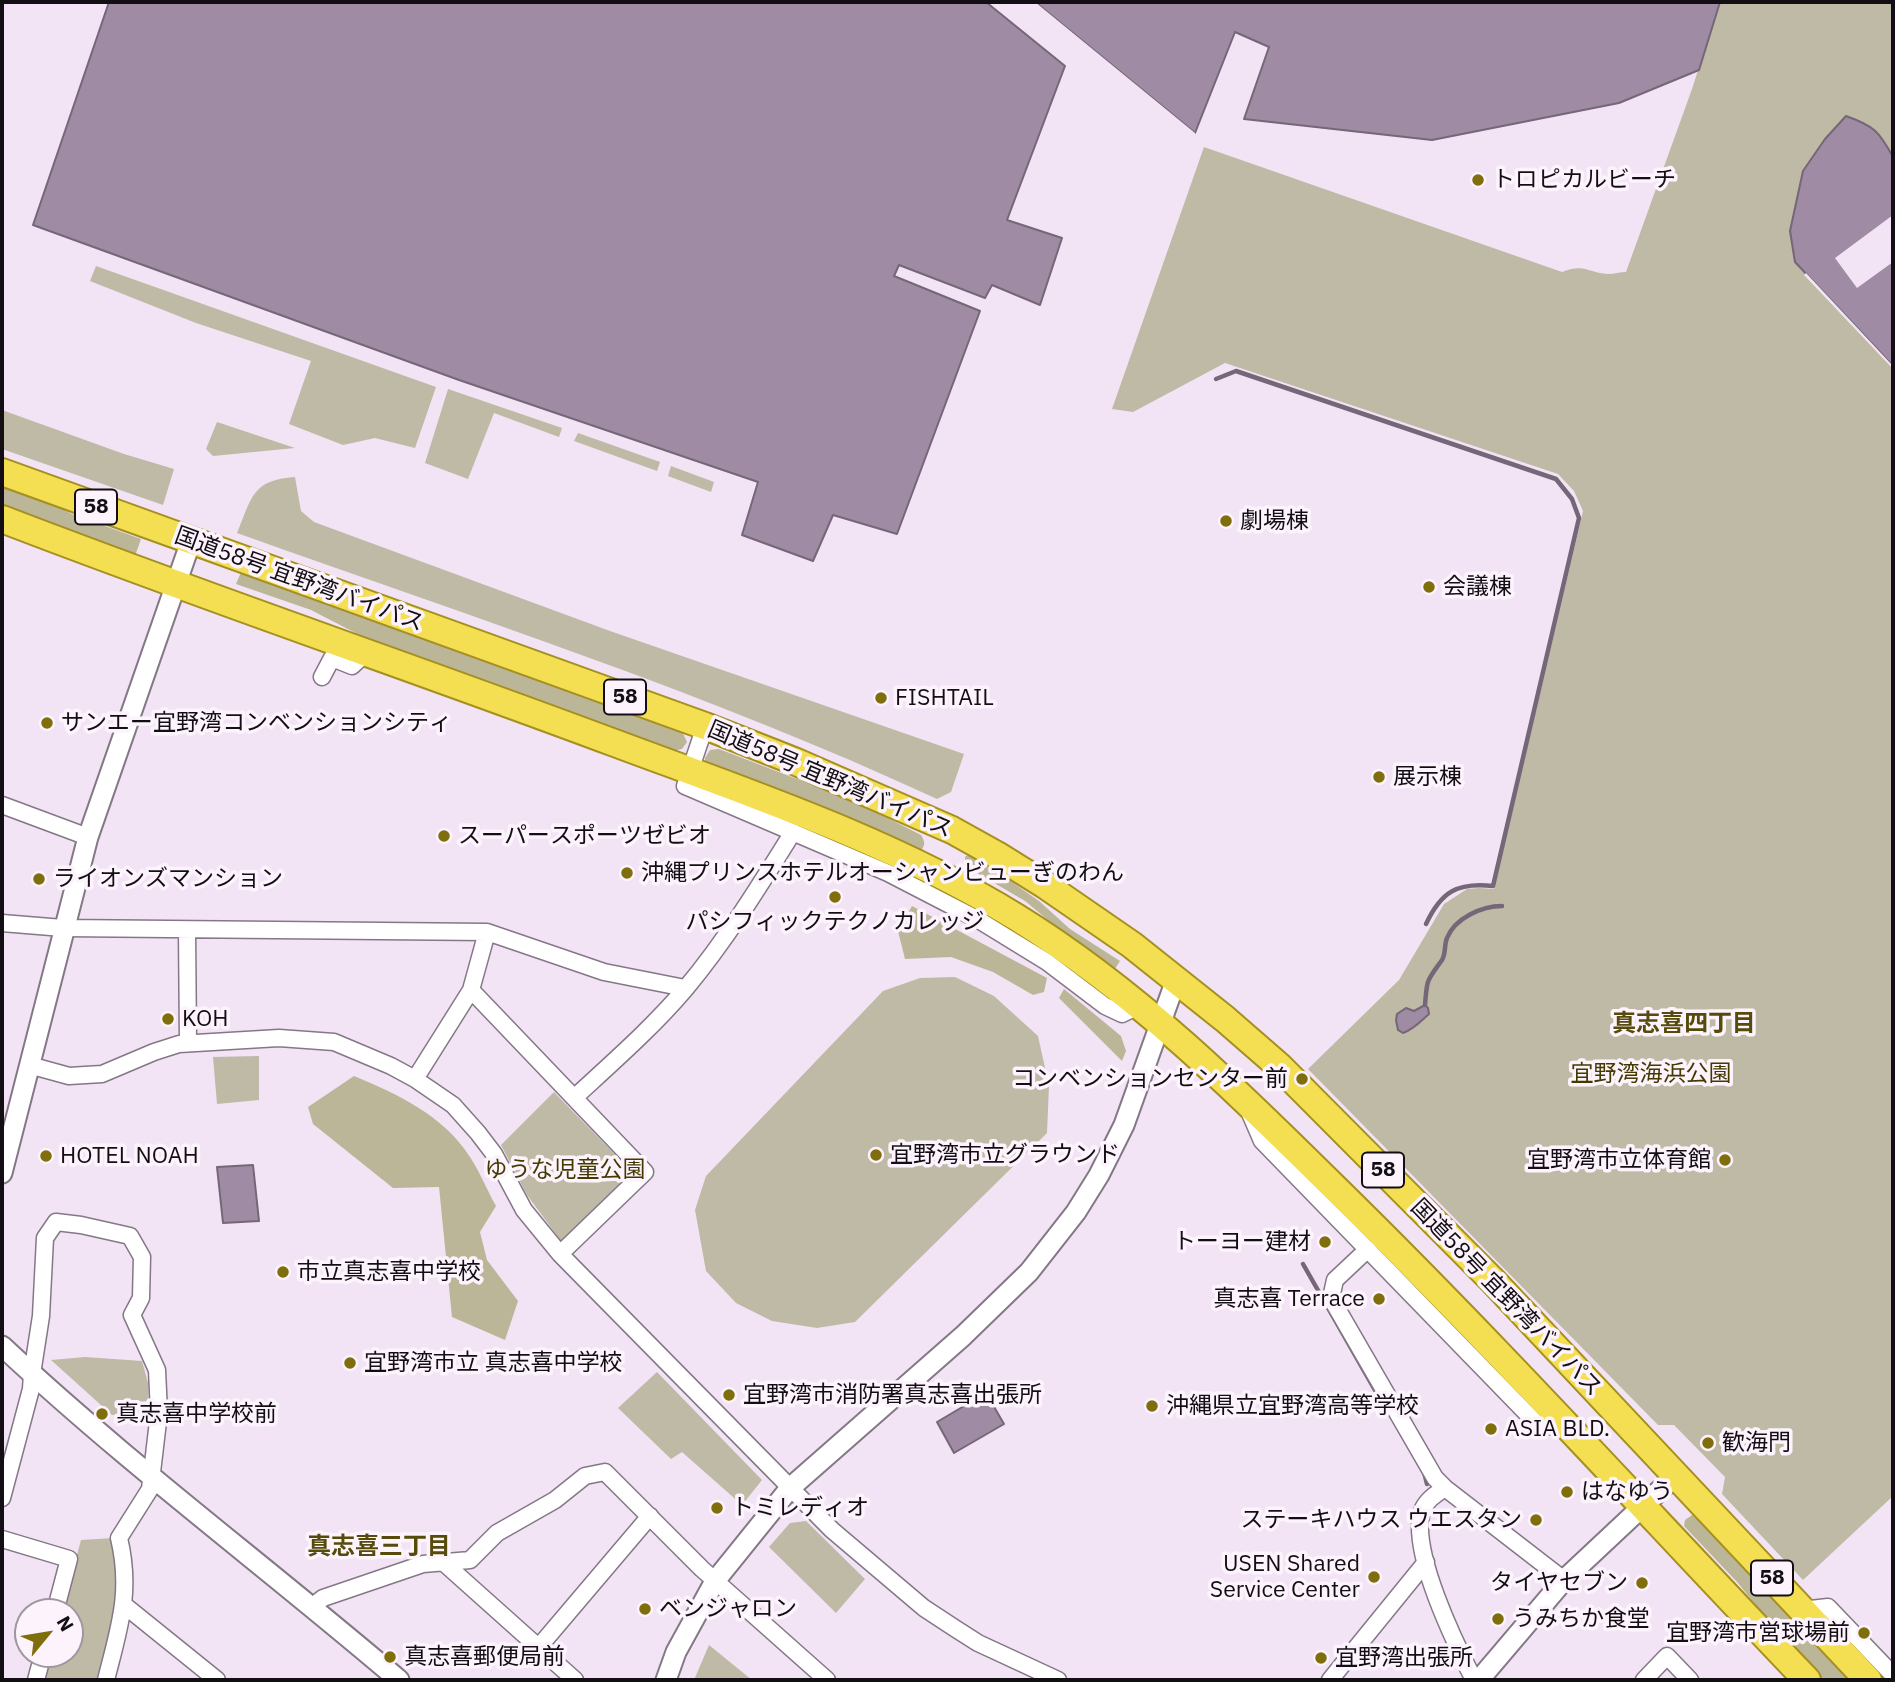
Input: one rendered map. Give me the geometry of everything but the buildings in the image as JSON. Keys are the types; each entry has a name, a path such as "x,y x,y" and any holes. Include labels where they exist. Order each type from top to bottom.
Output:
{"highway":[{"name":"国道58号 宜野湾バイパス","path":"2,472 705,726 794,761 952,830 1045,885 1132,945 1279,1066 1493,1281 1868,1680"},
{"name":"国道58号 宜野湾バイパス","path":"2,519 801,813 935,871 1021,920 1140,1005 1244,1098 1382,1234 1569,1428 1803,1678"}],"street":[{"path":"2,1173 88,837 191,541"},
{"path":"322,677 332,658 352,666 367,652"},
{"path":"705,726 685,786 888,873 977,919 1047,962 1105,1006 1122,1014 1140,1005"},
{"path":"2,805 88,837"},
{"path":"575,1097 641,1036 685,988 723,940 793,832"},
{"path":"2,922 63,928 487,932 604,972 685,988"},
{"path":"187,930 188,1043"},
{"path":"415,1079 471,989 487,932"},
{"path":"666,1680 682,1640 715,1581 790,1489 963,1336 1029,1272 1076,1212 1099,1175 1124,1125 1176,980"},
{"path":"471,989 645,1172 560,1254"},
{"path":"29,1065 69,1076 102,1074 154,1052 188,1043 279,1038 334,1042 359,1051 415,1079 453,1105 478,1133 494,1154 524,1210 560,1254 832,1530 924,1608 978,1643 1058,1680"},
{"path":"1244,1098 1262,1140 1538,1425 1569,1428"},
{"path":"2,1498 32,1389 41,1315 45,1238 56,1222 130,1236 142,1256 141,1298 132,1315 157,1370 159,1413 150,1489 119,1538 125,1564 124,1605 106,1680"},
{"path":"1368,1249 1335,1280 1331,1297 1435,1478 1564,1580"},
{"path":"2,1346 153,1476 399,1680"},
{"path":"313,1606 323,1598 423,1564 470,1560 497,1532 555,1500 585,1476 606,1472 715,1581 827,1680"},
{"path":"1445,1488 1429,1499 1422,1510 1421,1544 1433,1585 1476,1680 1564,1580 1675,1476"},
{"path":"538,1648 650,1516"},
{"path":"2,1539 69,1559 59,1598"},
{"path":"443,1562 575,1680"},
{"path":"1330,1680 1426,1562"},
{"path":"124,1605 217,1680"},
{"path":"1802,1610 1828,1607 1893,1675"},
{"path":"1644,1680 1667,1656 1690,1680"}],"green space":[{"name":"宜野湾海浜公園","path":"1720,2 1893,2 1893,157 1884,140 1846,116 1825,139 1803,171 1795,262 1893,366 1893,1496 1803,1580 1722,1494 1725,1477 1674,1425 1658,1425 1308,1069 1399,980 1444,904 1467,889 1494,889 1583,511 1574,491 1558,474 1225,363 1133,412 1112,409 1204,147 1562,272 1582,268 1608,274 1626,272 1692,89"},
{"path":"96,266 436,387 415,448 375,438 343,445 289,424 311,361 196,323 90,281"},
{"path":"448,389 562,428 559,437 494,413 468,479 425,463"},
{"path":"2,410 174,469 163,505 2,449"},
{"path":"217,422 295,448 213,456 206,449"},
{"path":"578,433 660,462 657,471 574,441"},
{"path":"671,466 714,482 711,492 668,476"},
{"path":"295,477 301,511 314,522 610,631 964,754 951,792 937,799 852,761 678,691 237,533 251,500 262,487 270,482"},
{"name":"宜野湾市立グラウンド","path":"955,977 994,996 1038,1036 1049,1086 1047,1133 855,1322 817,1328 772,1321 736,1303 706,1271 695,1210 706,1176 883,991 920,978"},
{"path":"259,1056 259,1100 217,1104 213,1057"},
{"name":"ゆうな児童公園","path":"554,1092 632,1172 561,1241 527,1195 501,1145"},
{"path":"85,1357 142,1361 148,1383 149,1412 112,1415 51,1360"},
{"path":"657,1372 762,1480 742,1505 682,1452 671,1459 618,1408"},
{"path":"806,1521 865,1579 836,1613 769,1547 790,1523"},
{"path":"114,1538 118,1584 115,1610 99,1680 45,1680 48,1668 84,1668 84,1598 66,1598 81,1540"},
{"path":"709,1645 752,1680 694,1680"}],"shaded area":[{"path":"109,2 986,2 1065,66 1007,220 1062,238 1040,305 992,285 985,298 899,265 894,276 980,311 897,534 833,515 813,561 742,535 758,482 459,380 33,225"},
{"path":"1035,2 1720,2 1699,70 1619,103 1432,140 1244,119 1269,47 1235,32 1195,133"},
{"path":"1846,116 1875,130 1893,157 1893,366 1795,262 1790,231 1803,171 1825,139"},
{"path":"2,481 21,487 72,514 141,539 135,556 2,507"},
{"path":"242,570 681,729 687,742 682,749 672,751 371,641 311,610 236,584"},
{"path":"719,749 854,801 921,835 924,846 919,853 705,767 705,758 710,750"},
{"path":"969,854 1039,901 1070,929 1120,961 1115,969 1065,934 1025,901 965,866 965,857"},
{"path":"912,906 1047,978 1044,992 1033,995 993,972 951,957 905,959 898,931"},
{"path":"1064,989 1121,1036 1126,1051 1122,1061 1059,998"},
{"path":"1425,1005 1429,1014 1407,1032 1398,1030 1397,1014 1406,1008 1414,1011"},
{"path":"354,1076 387,1090 433,1118 459,1142 474,1163 496,1206 480,1232 487,1260 518,1301 505,1340 452,1317 439,1187 393,1188 313,1124 308,1107"},
{"path":"253,1165 259,1221 223,1223 217,1167"},
{"path":"986,1393 1004,1424 954,1453 937,1422"},
{"path":"1695,1513 1855,1680 1822,1680 1781,1637 1738,1583 1684,1526 1685,1520"}],"pier":[{"path":"1032,2 1195,133 1195,137"},
{"path":"1893,215 1893,262 1857,288 1835,258"},
{"path":"1806,273 1893,366 1893,369 1804,275"}],"waterway":[{"path":"1216,379 1236,371 1556,479 1572,499 1579,518 1493,886 1469,886 1452,892 1438,904 1426,924"},
{"path":"1425,1005 1429,980 1443,958 1451,931 1470,914 1502,906"},
{"path":"1303,1264 1376,1392"},
{"path":"1424,1472 1427,1484"}],"place":[{"name":"トロピカルビーチ","path":"1478,180"},
{"name":"劇場棟","path":"1226,521"},
{"name":"会議棟","path":"1429,587"},
{"name":"FISHTAIL","path":"881,698"},
{"name":"サンエー宜野湾コンベンションシティ","path":"47,723"},
{"name":"展示棟","path":"1379,777"},
{"name":"スーパースポーツゼビオ","path":"444,836"},
{"name":"沖縄プリンスホテルオーシャンビューぎのわん","path":"627,873"},
{"name":"ライオンズマンション","path":"39,879"},
{"name":"パシフィックテクノカレッジ","path":"835,897"},
{"name":"KOH","path":"168,1019"},
{"name":"コンベンションセンター前","path":"1302,1079"},
{"name":"宜野湾市立グラウンド","path":"876,1155"},
{"name":"HOTEL NOAH","path":"46,1156"},
{"name":"宜野湾市立体育館","path":"1725,1160"},
{"name":"トーヨー建材","path":"1325,1242"},
{"name":"市立真志喜中学校","path":"283,1272"},
{"name":"真志喜 Terrace","path":"1379,1299"},
{"name":"宜野湾市立 真志喜中学校","path":"350,1363"},
{"name":"宜野湾市消防署真志喜出張所","path":"729,1395"},
{"name":"沖縄県立宜野湾高等学校","path":"1152,1406"},
{"name":"真志喜中学校前","path":"102,1414"},
{"name":"ASIA BLD.","path":"1491,1429"},
{"name":"歓海門","path":"1708,1443"},
{"name":"はなゆう","path":"1567,1492"},
{"name":"トミレディオ","path":"717,1508"},
{"name":"ステーキハウス ウエスタン","path":"1536,1520"},
{"name":"USEN Shared Service Center","path":"1374,1577"},
{"name":"タイヤセブン","path":"1642,1583"},
{"name":"ベンジャロン","path":"645,1609"},
{"name":"うみちか食堂","path":"1498,1619"},
{"name":"宜野湾市営球場前","path":"1864,1633"},
{"name":"真志喜郵便局前","path":"390,1657"},
{"name":"宜野湾出張所","path":"1321,1658"}],"district":[{"name":"真志喜四丁目","path":"1684,1024"},
{"name":"真志喜三丁目","path":"379,1547"}]}
